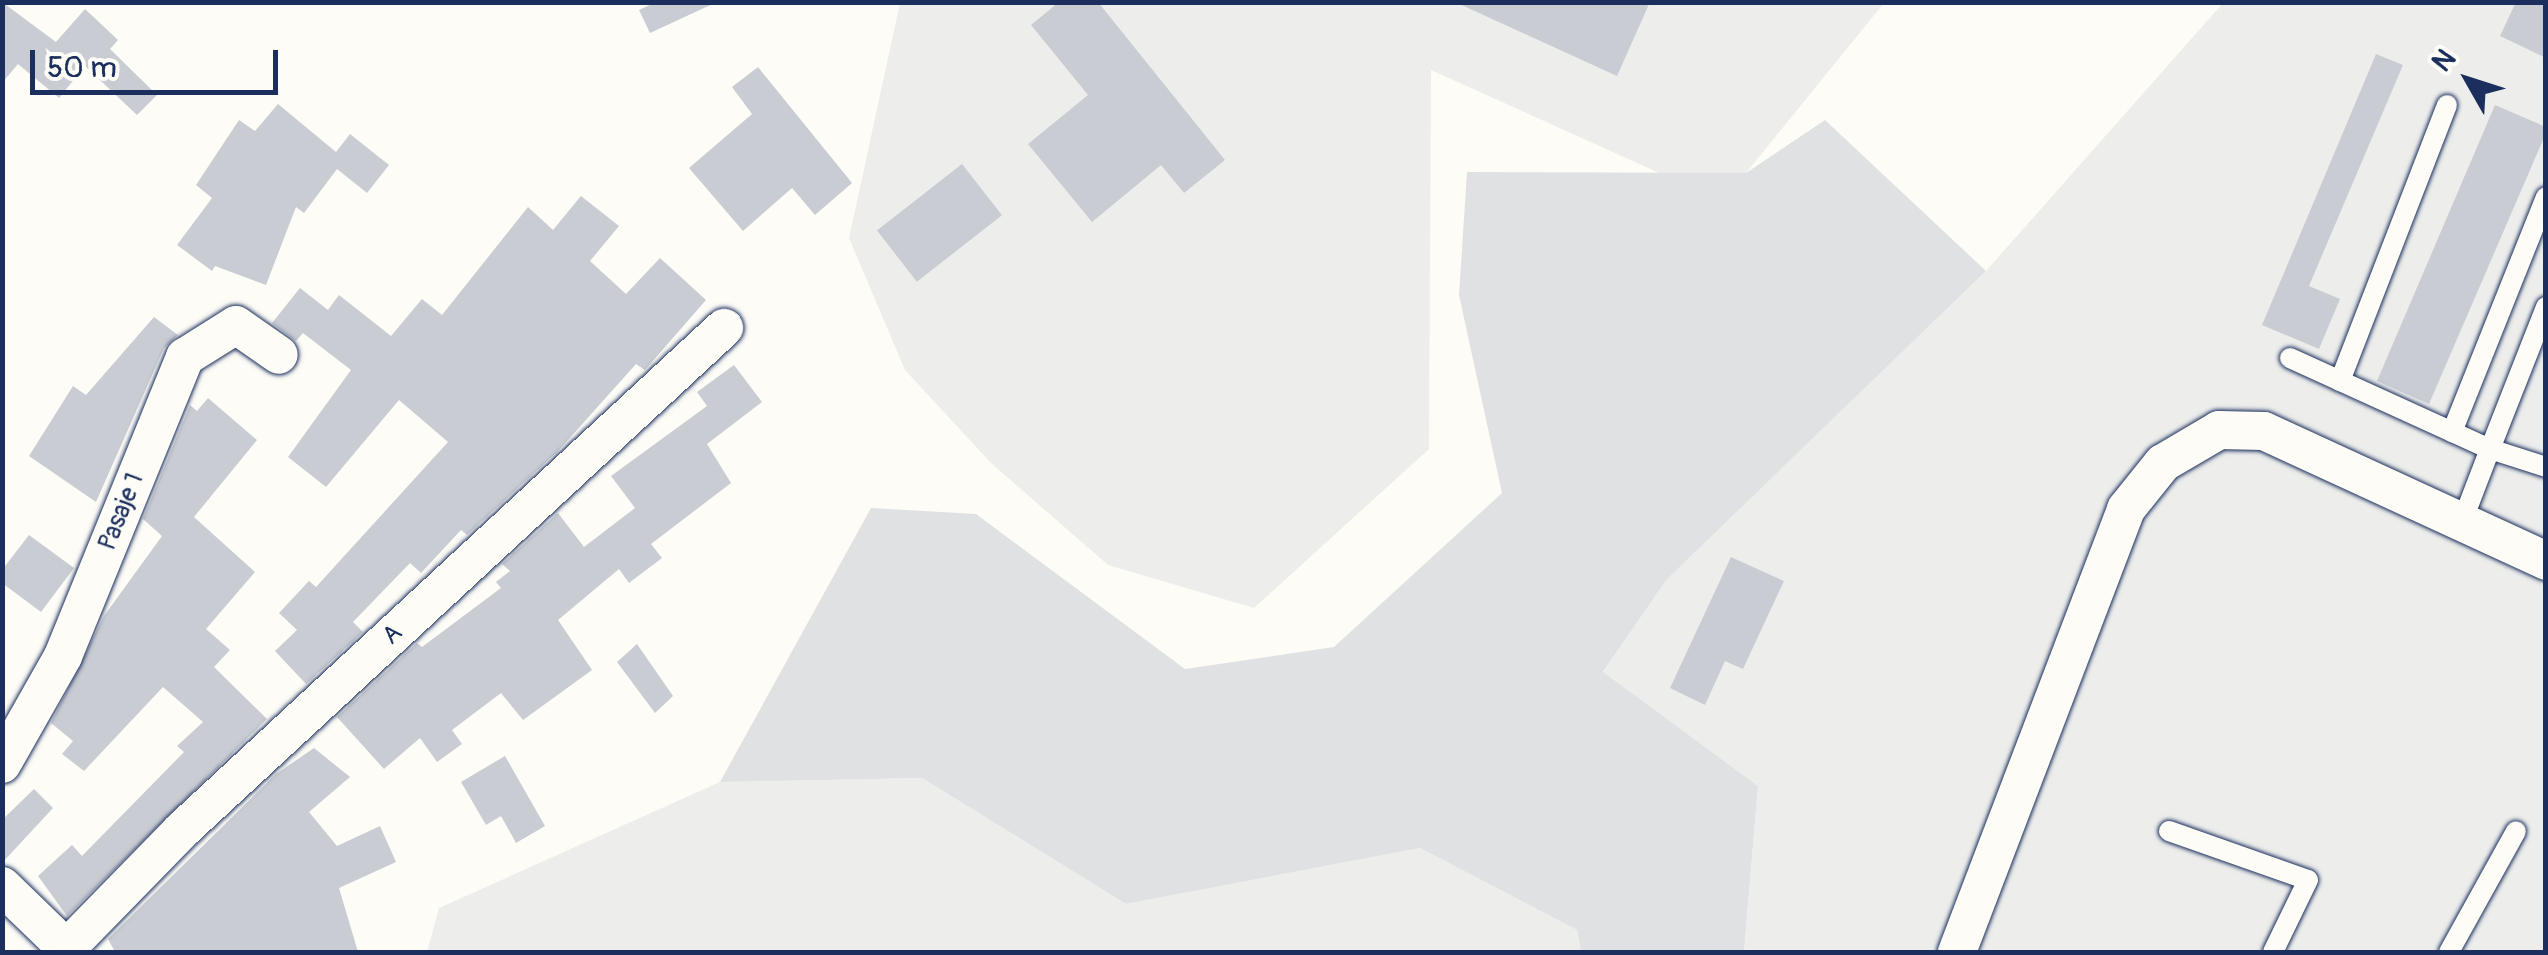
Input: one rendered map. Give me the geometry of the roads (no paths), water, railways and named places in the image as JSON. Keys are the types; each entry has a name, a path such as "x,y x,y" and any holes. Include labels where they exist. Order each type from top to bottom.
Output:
{"street":[{"name":"Pasaje 1","path":"2,764 63,656 185,357 236,325 279,355"},
{"name":"A","path":"68,950 182,830 724,328"},
{"path":"1957,952 2126,509 2163,463 2219,430 2264,431 2546,561"},
{"path":"2,886 68,950"}],"lane":[{"path":"2340,381 2448,105"},
{"path":"2452,432 2546,196"},
{"path":"2462,522 2546,307"},
{"path":"2290,358 2490,449 2546,468"},
{"path":"2170,831 2308,880 2273,952"},
{"path":"2448,952 2516,831"}]}
